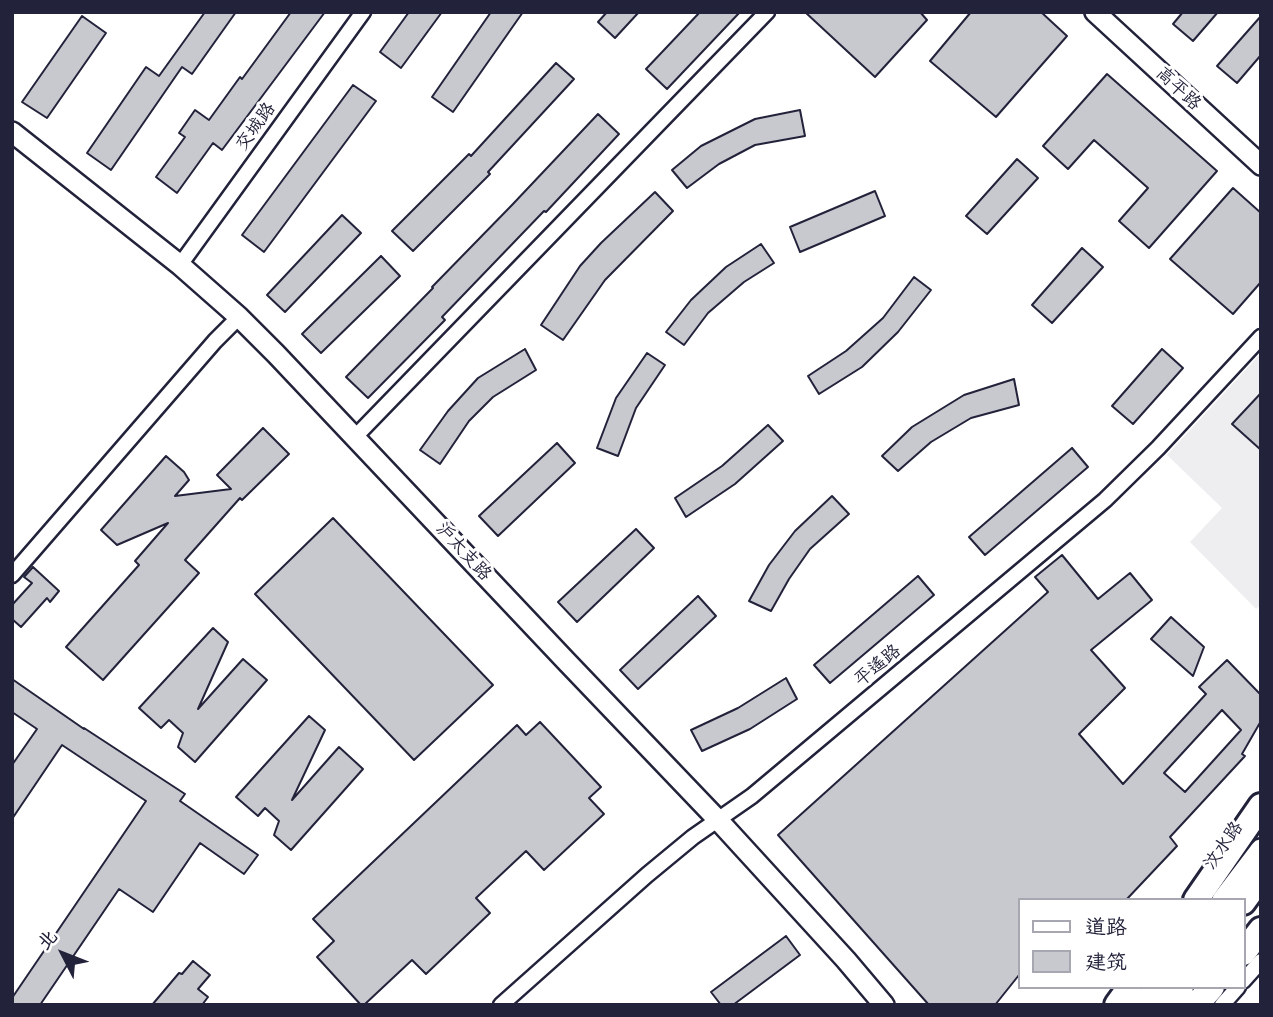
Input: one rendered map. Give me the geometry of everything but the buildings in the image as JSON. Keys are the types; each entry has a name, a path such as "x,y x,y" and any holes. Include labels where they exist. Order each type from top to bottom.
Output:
{"highway":[{"path":"1197,898 1261,806"},
{"path":"1245,899 1261,877"},
{"path":"1117,1005 1129,989"},
{"path":"1183,996 1206,989"}],"main road":[{"name":"汶水路","path":"1187,898 1261,792"},
{"name":"汶水路","path":"1206,898 1261,825"},
{"name":"汶水路","path":"1225,898 1261,850"},
{"path":"1245,913 1261,892"},
{"path":"1107,1005 1119,989"},
{"path":"1124,1005 1136,989"},
{"path":"1143,1005 1155,989"}],"street":[{"name":"交城路","path":"180,265 363,12"},
{"path":"355,437 767,12"},
{"name":"高平路","path":"1095,12 1261,165"},
{"name":"沪太支路","path":"12,132 180,265 276,354 718,820 884,1005"},
{"path":"12,575 215,341 239,317"},
{"name":"平遥路","path":"501,1005 647,875 693,837 752,796 1105,500 1158,448 1261,337"},
{"path":"1245,974 1253,948"},
{"path":"1223,1005 1236,989"}],"shaded area":[{"path":"1261,353 1261,605 1256,609 1190,542 1222,508 1167,455"}]}
